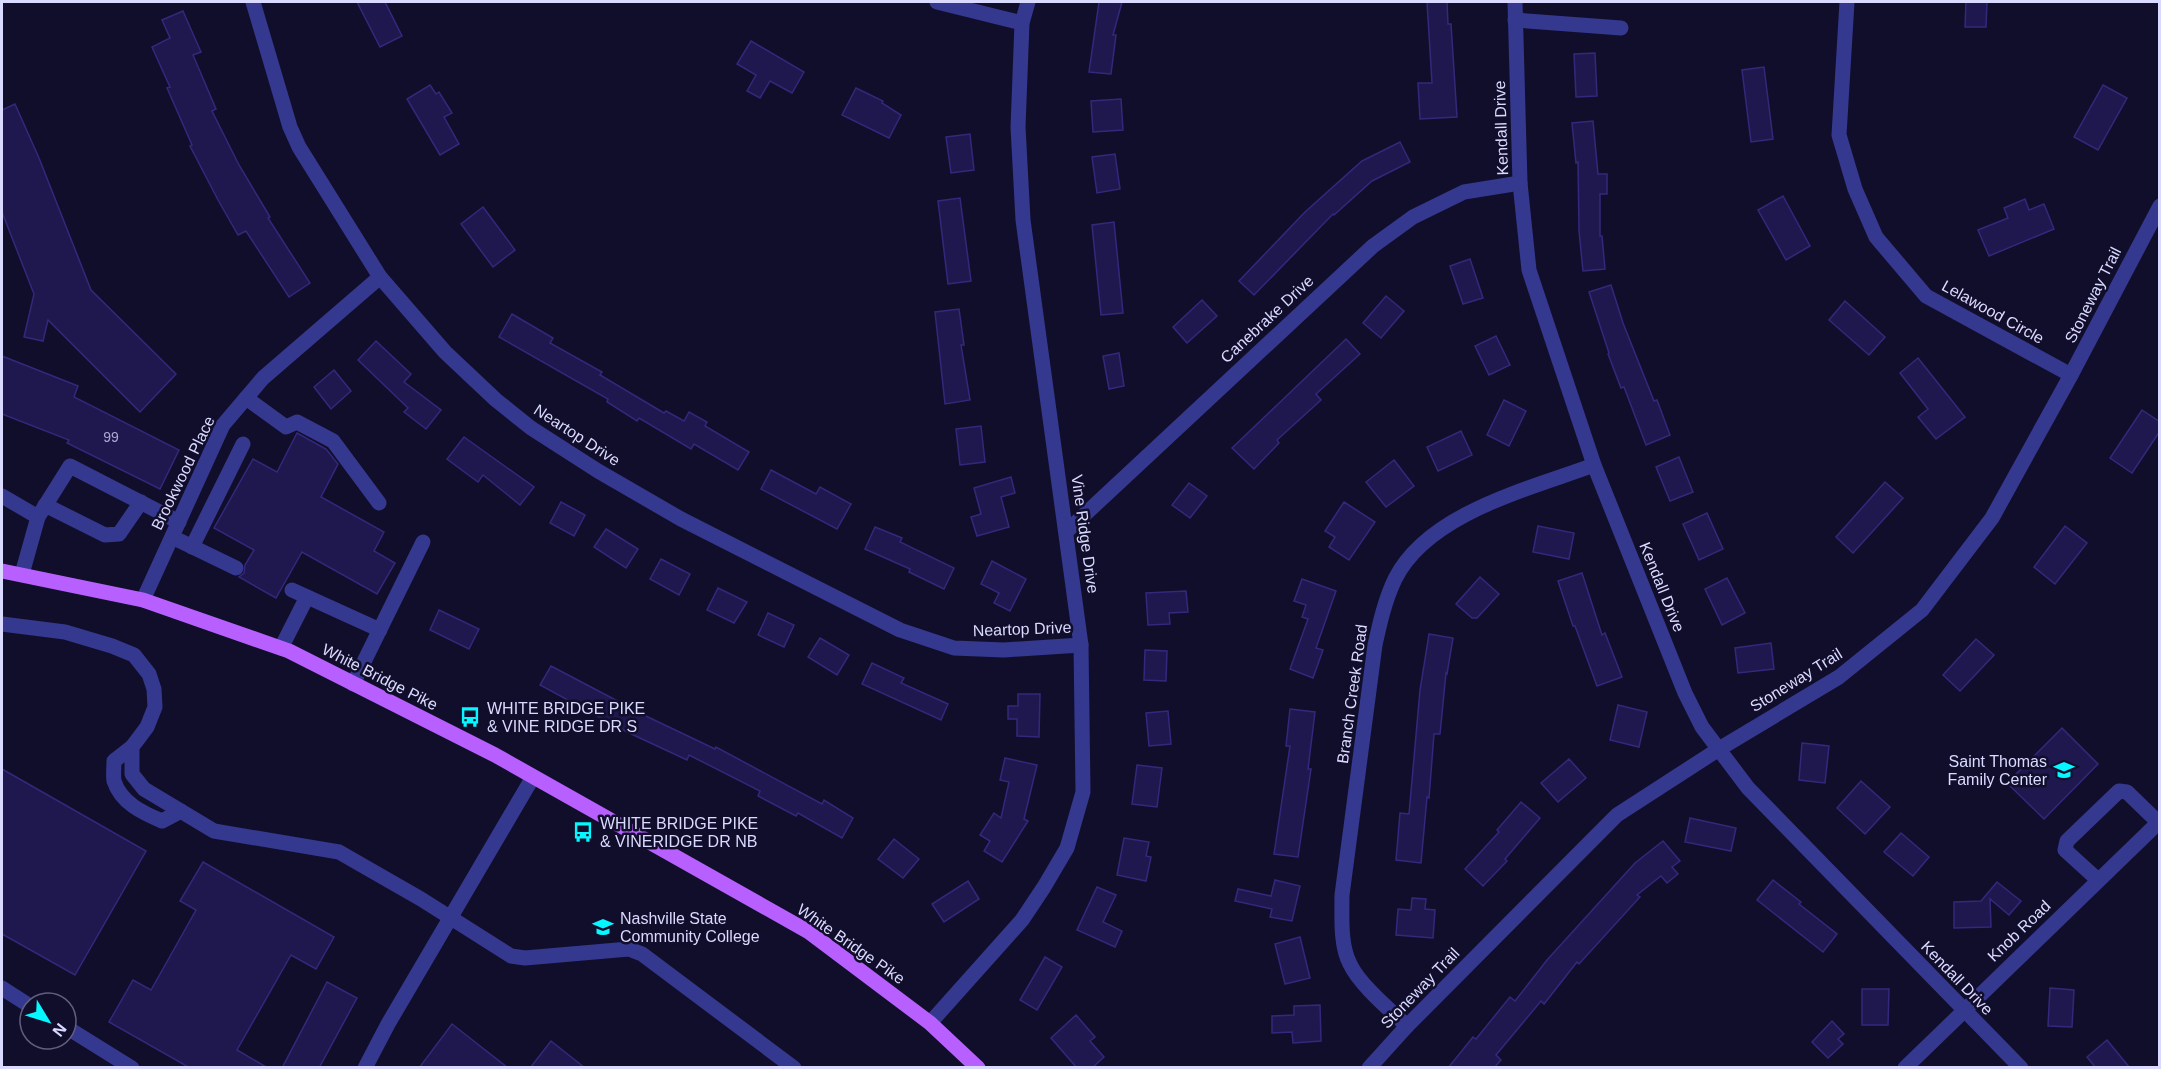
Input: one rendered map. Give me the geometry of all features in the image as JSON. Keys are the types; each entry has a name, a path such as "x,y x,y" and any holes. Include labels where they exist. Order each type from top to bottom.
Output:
{"main road":[{"name":"White Bridge Pike","path":"2,571 143,600 281,648 495,755 809,932 930,1023 978,1068"}],"street":[{"name":"Neartop Drive","path":"253,2 298,147 380,277 445,352 531,428 598,471 681,519 900,630 954,648 1005,650 1081,645"},
{"path":"937,2 1022,23"},
{"name":"Vine Ridge Drive","path":"930,1023 1022,920 1067,848 1083,792 1081,645 1023,220 1018,127 1022,23 1028,2"},
{"name":"Kendall Drive","path":"1515,2 1520,183 1529,270 1594,465 1685,693 1702,727 1748,788 2021,1068"},
{"name":"Lelawood Circle","path":"1847,2 1839,135 1855,189 1876,237 1926,296 2071,375"},
{"path":"1515,21 1622,28"},
{"name":"Canebrake Drive","path":"1067,531 1373,246 1413,217 1464,192 1520,183"},
{"name":"Stoneway Trail","path":"1369,1068 1407,1026 1617,815 1719,749 1839,677 1922,610 1992,518 2160,206"},
{"name":"Brookwood Place","path":"143,600 223,425 263,378 380,277"},
{"path":"246,398 286,427 297,422 333,441 379,503"},
{"path":"192,547 243,444"},
{"path":"208,458 230,469"},
{"name":"Branch Creek Road","path":"1407,1026 1367,987 1349,964 1341,929 1342,895 1375,645 1384,606 1396,577 1415,551 1443,527 1481,507 1594,465"},
{"path":"22,574 42,511 70,466 178,522"},
{"path":"2,496 105,535 119,534 141,502"},
{"path":"172,537 236,568"},
{"path":"353,684 423,543"},
{"path":"292,590 380,630"},
{"path":"281,648 307,597"},
{"path":"2,624 65,632 134,655 148,674 154,689 155,707 147,727 132,747 114,761 114,780 122,795 134,808 162,821 181,811"},
{"path":"132,747 132,774 144,789 214,831 339,852 421,899 449,919 511,956 525,958 629,949 642,954 794,1068"},
{"path":"364,1068 533,777"},
{"path":"2098,880 2065,850 2067,841 2119,791 2127,792 2159,821"},
{"name":"Knob Road","path":"1905,1068 2159,821"},
{"path":"2,988 18,998"},
{"path":"78,1034 132,1068"}],"building":[{"path":"357,2 385,2 402,36 380,47"},
{"path":"1099,2 1122,2 1113,35 1116,35 1111,74 1089,72"},
{"path":"1427,2 1447,2 1448,24 1451,24 1457,117 1420,119 1418,83 1432,83"},
{"path":"1966,2 1987,2 1986,27 1965,27"},
{"path":"183,11 201,52 193,55 216,109 212,111 239,165 270,217 268,218 310,283 289,297 246,231 238,235 190,146 192,145 167,88 170,87 152,47 170,38 162,20"},
{"path":"751,41 804,72 792,93 770,81 760,98 747,91 756,75 737,64"},
{"path":"1595,53 1597,96 1576,97 1574,54"},
{"path":"1764,67 1773,139 1751,142 1742,70"},
{"path":"430,85 436,94 439,92 452,113 444,117 459,144 440,155 407,99"},
{"path":"2103,85 2127,98 2098,150 2074,137"},
{"path":"856,88 883,101 882,103 901,115 889,138 842,115"},
{"path":"1121,99 1123,130 1093,132 1091,101"},
{"path":"15,104 91,290 176,374 140,412 48,320 43,341 24,337 34,294 2,212 2,110"},
{"path":"1593,121 1598,174 1607,174 1607,194 1600,194 1600,236 1602,236 1605,269 1583,271 1579,231 1578,162 1576,163 1572,123"},
{"path":"970,134 974,170 951,173 946,137"},
{"path":"1400,142 1410,162 1372,181 1333,214 1254,295 1239,281 1305,212 1362,161"},
{"path":"1115,154 1120,189 1097,193 1092,157"},
{"path":"1783,196 1810,246 1786,260 1758,210"},
{"path":"960,198 971,281 948,284 938,201"},
{"path":"2025,199 2029,210 2044,204 2054,229 1989,256 1978,230 2008,218 2004,208"},
{"path":"483,207 515,250 493,267 461,224"},
{"path":"1114,222 1123,313 1101,315 1092,225"},
{"path":"1470,259 1483,298 1463,304 1450,266"},
{"path":"1611,285 1623,323 1670,435 1646,445 1624,387 1621,388 1608,354 1589,292"},
{"path":"1386,296 1404,311 1381,338 1363,323"},
{"path":"1202,300 1217,316 1187,343 1173,327"},
{"path":"1845,301 1885,337 1869,355 1829,320"},
{"path":"959,309 964,345 961,345 970,400 945,404 935,312"},
{"path":"512,314 553,338 550,343 602,372 600,375 664,413 666,411 684,421 689,412 707,422 705,426 749,452 738,470 694,444 691,449 639,418 637,421 607,402 608,399 499,337"},
{"path":"1496,336 1510,365 1489,375 1475,346"},
{"path":"1346,339 1360,354 1316,394 1321,400 1277,440 1279,443 1254,469 1232,448"},
{"path":"376,341 411,374 404,382 441,410 426,429 404,412 408,408 358,360"},
{"path":"1119,353 1124,386 1109,389 1103,356"},
{"path":"2,356 78,386 74,397 179,450 160,489 67,443 69,440 2,414"},
{"path":"1918,358 1965,417 1936,439 1918,417 1928,409 1900,373"},
{"path":"334,370 351,391 331,409 314,387"},
{"path":"1504,400 1526,411 1509,446 1487,435"},
{"path":"2142,410 2160,422 2160,431 2132,473 2110,458"},
{"path":"981,426 985,462 960,465 956,429"},
{"path":"1461,431 1472,455 1438,471 1427,447"},
{"path":"297,433 326,449 338,464 321,497 384,532 374,551 395,563 377,594 302,552 276,598 239,577 244,573 245,565 254,550 214,528 253,459 277,472"},
{"path":"464,437 534,487 520,505 483,475 478,482 447,459"},
{"path":"1679,457 1693,492 1670,501 1656,467"},
{"path":"1394,460 1414,486 1386,507 1366,482"},
{"path":"771,470 816,494 820,487 851,504 837,529 761,489"},
{"path":"1011,477 1015,493 1001,497 1009,527 977,536 971,517 981,514 974,488"},
{"path":"1885,482 1903,498 1853,553 1836,537"},
{"path":"1189,483 1207,496 1190,518 1172,505"},
{"path":"561,502 585,515 574,536 550,523"},
{"path":"1344,502 1375,522 1349,560 1329,547 1335,537 1325,531"},
{"path":"1707,513 1723,549 1699,560 1683,524"},
{"path":"1538,526 1574,533 1569,559 1533,552"},
{"path":"2065,526 2087,543 2055,584 2034,567"},
{"path":"875,527 902,538 900,542 954,568 944,589 909,572 910,569 865,549"},
{"path":"606,529 638,549 626,568 594,547"},
{"path":"661,559 690,574 679,595 650,579"},
{"path":"992,561 1026,579 1010,611 994,603 999,593 981,584"},
{"path":"1582,573 1602,635 1605,633 1622,677 1597,686 1558,581"},
{"path":"1480,577 1499,594 1477,618 1472,618 1456,604"},
{"path":"1727,578 1745,613 1722,625 1705,589"},
{"path":"1302,579 1336,591 1316,648 1323,650 1313,678 1290,669 1308,619 1302,617 1306,605 1294,601"},
{"path":"718,588 747,602 734,623 707,610"},
{"path":"1186,591 1188,612 1169,613 1170,624 1148,625 1146,593"},
{"path":"439,610 479,629 469,649 430,630"},
{"path":"768,613 794,625 784,647 758,635"},
{"path":"1429,634 1453,638 1446,673 1440,734 1434,734 1421,863 1396,860 1400,813 1409,814 1420,690"},
{"path":"820,638 849,655 837,675 808,657"},
{"path":"1976,639 1994,655 1960,691 1943,675"},
{"path":"1771,643 1774,669 1738,673 1735,648"},
{"path":"1145,650 1167,651 1166,681 1144,680"},
{"path":"872,663 904,678 901,683 948,704 941,720 862,684"},
{"path":"551,666 648,717 715,749 716,747 822,804 824,800 853,818 842,838 798,813 796,816 758,796 760,791 689,755 687,760 627,732 540,685"},
{"path":"1018,694 1040,694 1039,737 1017,736 1017,719 1008,719 1008,706 1018,706"},
{"path":"1618,705 1647,712 1639,747 1610,740"},
{"path":"1290,709 1315,712 1308,769 1311,769 1298,857 1274,854 1290,746 1286,746"},
{"path":"1168,711 1171,744 1149,746 1146,713"},
{"path":"2062,728 2098,764 2044,819 2007,783"},
{"path":"1802,743 1829,746 1825,783 1799,780"},
{"path":"1005,758 1037,765 1024,819 1028,821 1002,862 984,851 990,841 980,835 994,813 1001,818 1009,782 1000,780"},
{"path":"1569,759 1586,778 1558,802 1541,783"},
{"path":"1137,765 1162,768 1157,807 1132,804"},
{"path":"2,769 146,851 75,975 2,934"},
{"path":"1861,781 1890,807 1865,834 1837,808"},
{"path":"1521,802 1540,818 1505,859 1507,861 1483,886 1465,869 1499,832 1497,830"},
{"path":"1690,818 1736,828 1731,851 1685,842"},
{"path":"1901,833 1929,857 1913,876 1884,852"},
{"path":"1124,838 1149,842 1146,856 1151,857 1146,881 1117,875"},
{"path":"894,839 919,859 903,878 878,859"},
{"path":"1663,841 1680,861 1672,867 1678,874 1667,883 1661,876 1637,895 1640,897 1579,964 1577,962 1544,1004 1541,1001 1496,1055 1501,1060 1494,1068 1448,1068 1473,1037 1476,1039 1510,997 1515,1001 1547,960 1635,863"},
{"path":"203,862 334,937 316,969 291,955 237,1050 268,1068 190,1068 109,1022 133,980 151,990 196,910 180,901"},
{"path":"1275,880 1300,886 1292,921 1270,917 1272,909 1235,901 1238,889 1271,896"},
{"path":"1773,880 1837,934 1823,952 1757,900"},
{"path":"968,881 979,899 944,922 932,904"},
{"path":"1997,882 2021,901 2009,915 1990,899 1991,927 1954,928 1954,902 1981,901"},
{"path":"1097,887 1116,895 1103,922 1122,931 1115,947 1077,930"},
{"path":"1412,898 1426,899 1425,909 1435,910 1433,938 1396,935 1398,909 1411,910"},
{"path":"1300,937 1310,978 1285,984 1275,944"},
{"path":"1045,957 1062,967 1037,1010 1020,1000"},
{"path":"327,982 357,998 319,1068 282,1068"},
{"path":"2050,988 2074,990 2072,1027 2048,1026"},
{"path":"1862,989 1889,989 1888,1025 1862,1025"},
{"path":"1320,1005 1321,1041 1293,1043 1292,1032 1272,1033 1272,1016 1294,1015 1294,1006"},
{"path":"1076,1015 1095,1037 1090,1041 1104,1057 1092,1068 1077,1068 1051,1038"},
{"path":"1832,1021 1844,1034 1838,1039 1843,1044 1828,1058 1812,1042"},
{"path":"452,1024 508,1068 419,1068"},
{"path":"2107,1040 2130,1068 2096,1068 2087,1057"},
{"path":"551,1041 585,1068 530,1068"}],"place":[{"name":"WHITE BRIDGE PIKE & VINE RIDGE DR S","path":"470,717"},
{"name":"Saint Thomas Family Center","path":"2064,770"},
{"name":"WHITE BRIDGE PIKE & VINERIDGE DR NB","path":"583,832"},
{"name":"Nashville State Community College","path":"603,927"}]}
